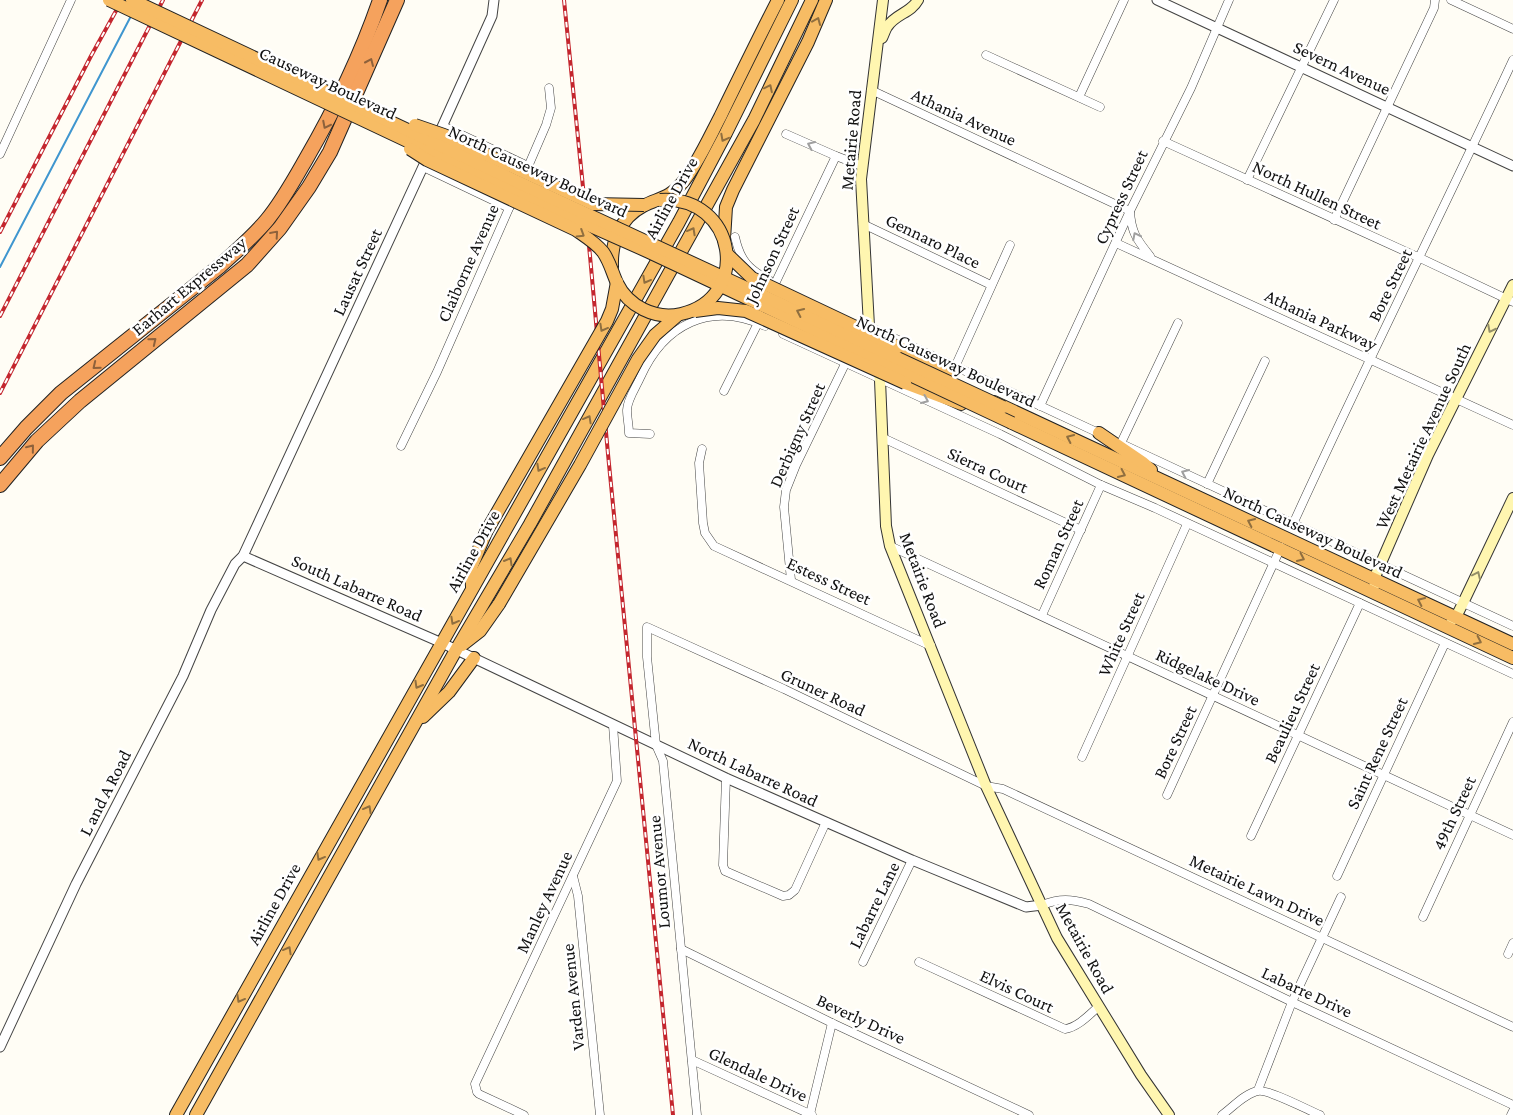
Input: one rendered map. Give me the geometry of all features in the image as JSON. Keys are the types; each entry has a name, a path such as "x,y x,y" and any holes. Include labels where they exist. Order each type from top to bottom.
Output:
{"highway":[{"name":"Causeway Boulevard","path":"110,0 360,112"},
{"name":"Causeway Boulevard","path":"132,0 360,112 530,199"},
{"name":"Earhart Expressway","path":"0,458 26,428 61,394 220,266 268,220 293,182 326,125 361,50 380,0"},
{"name":"Earhart Expressway","path":"0,486 37,441 80,400 247,265 280,228 309,188 330,152 397,0"},
{"name":"Airline Drive","path":"176,1115 697,189 792,0"},
{"name":"Airline Drive","path":"196,1115 456,650 530,524 754,120 812,0"},
{"path":"456,650 480,631 499,604 580,465 638,359 655,335 683,313 706,302 717,290 724,275 730,239 726,207 808,42 826,0"},
{"path":"360,112 444,135 593,204 644,205 671,195 683,183 708,139 775,5"},
{"path":"360,112 427,160 576,230 602,251 626,296 645,310 661,315 718,308 746,311 905,383 938,396 1000,412"},
{"name":"North Causeway Boulevard","path":"360,112 535,190 1000,412"},
{"name":"North Causeway Boulevard","path":"530,199 1000,412 1162,481 1386,598 1513,658"},
{"path":"660,200 680,200 700,208 730,239"},
{"path":"612,267 611,254 618,231 625,220 644,205"},
{"path":"727,254 752,278 898,347 1000,412"},
{"path":"472,588 471,568 486,532 607,320 612,309 617,282"},
{"name":"North Causeway Boulevard","path":"1015,418 1282,543 1374,579 1513,644"},
{"path":"1099,433 1144,463 1162,481"},
{"path":"415,723 428,714 449,692 474,658"},
{"path":"347,846 340,842 340,833 357,792"},
{"path":"212,1050 228,1058"}],"main road":[{"path":"876,53 887,27 900,16 914,8 918,0"},
{"path":"883,2 891,13 900,16"},
{"name":"Metairie Road","path":"883,2 862,166 863,224 869,326 880,380 886,526 890,546 986,786 1057,938 1165,1114"},
{"name":"West Metairie Avenue South","path":"1374,579 1428,455 1456,399 1510,301 1513,285"},
{"path":"1421,615 1441,620 1452,620 1456,617 1513,498"},
{"path":"1374,579 1377,592 1386,598"}],"street":[{"name":"Lausat Street","path":"243,556 443,126 492,16 494,0"},
{"path":"1079,97 1124,0"},
{"name":"Severn Avenue","path":"1157,0 1513,166"},
{"name":"Cypress Street","path":"1040,406 1163,141 1190,88 1229,0"},
{"path":"1247,180 1334,0"},
{"path":"1334,220 1434,8 1435,0"},
{"path":"1451,0 1513,29"},
{"path":"0,154 69,1"},
{"path":"986,55 1100,107"},
{"name":"Bore Street","path":"1292,524 1513,60"},
{"name":"Claiborne Avenue","path":"401,446 437,372 546,125 550,108 549,88"},
{"name":"Athania Avenue","path":"871,90 1130,211"},
{"path":"443,126 528,166"},
{"path":"786,134 862,166"},
{"name":"North Hullen Street","path":"1163,141 1510,301"},
{"name":"Johnson Street","path":"724,391 836,156"},
{"path":"423,167 509,208"},
{"path":"1130,211 1131,226 1137,241 1151,258"},
{"name":"Gennaro Place","path":"863,224 991,285"},
{"name":"North Causeway Boulevard","path":"730,239 749,266 776,283 1513,626"},
{"name":"Athania Parkway","path":"1116,243 1513,425"},
{"path":"955,367 1010,245"},
{"path":"650,434 629,433 627,408 646,365 658,346 682,326 698,319 725,316 741,318 758,323 1000,434 1102,485 1513,674"},
{"path":"1121,443 1178,324"},
{"path":"1207,484 1264,361"},
{"name":"Derbigny Street","path":"791,580 784,507 786,490 796,465 845,364"},
{"name":"Sierra Court","path":"883,438 1081,530"},
{"name":"Estess Street","path":"702,448 699,463 703,523 705,533 714,546 931,646"},
{"name":"Roman Street","path":"1042,615 1102,485"},
{"name":"White Street","path":"1082,757 1187,524"},
{"name":"Bore Street","path":"1167,795 1282,543"},
{"name":"Ridgelake Drive","path":"890,546 1513,835"},
{"name":"South Labarre Road","path":"243,556 456,650"},
{"name":"L and A Road","path":"0,1047 76,884 183,676 211,610 235,564 243,556"},
{"name":"Beaulieu Street","path":"1251,836 1360,603"},
{"name":"Loumor Avenue","path":"647,627 647,658 656,745 663,761 697,1115"},
{"name":"Gruner Road","path":"647,627 784,689 986,786"},
{"name":"Saint Rene Street","path":"1337,876 1445,643"},
{"name":"North Labarre Road","path":"456,650 726,778 912,860 1026,907 1042,905"},
{"name":"49th Street","path":"1423,917 1513,722"},
{"name":"Manley Avenue","path":"524,1115 479,1094 475,1084 617,781 613,725"},
{"path":"726,778 722,865 725,871 783,896 789,895 795,890 826,822"},
{"name":"Metairie Lawn Drive","path":"986,786 1003,789 1513,1027"},
{"name":"Labarre Lane","path":"862,962 912,860"},
{"name":"Varden Avenue","path":"573,876 578,896 600,1115"},
{"path":"1222,1115 1258,1090 1292,1002 1341,897"},
{"name":"Labarre Drive","path":"1042,905 1070,899 1088,904 1513,1105"},
{"path":"1508,954 1513,943"},
{"name":"Beverly Drive","path":"681,949 832,1023 1029,1115"},
{"name":"Elvis Court","path":"919,962 1065,1029 1082,1021 1098,1007"},
{"path":"811,1115 832,1023"},
{"name":"Glendale Drive","path":"692,1060 811,1115"},
{"path":"1258,1090 1268,1092 1320,1115"},
{"path":"1511,1115 1513,1111"}],"waterway":[{"path":"0,267 131,16"}],"railway":[{"path":"0,232 122,0"},
{"path":"0,316 163,0"},
{"path":"0,393 202,0"},
{"path":"564,0 673,1115"}]}
